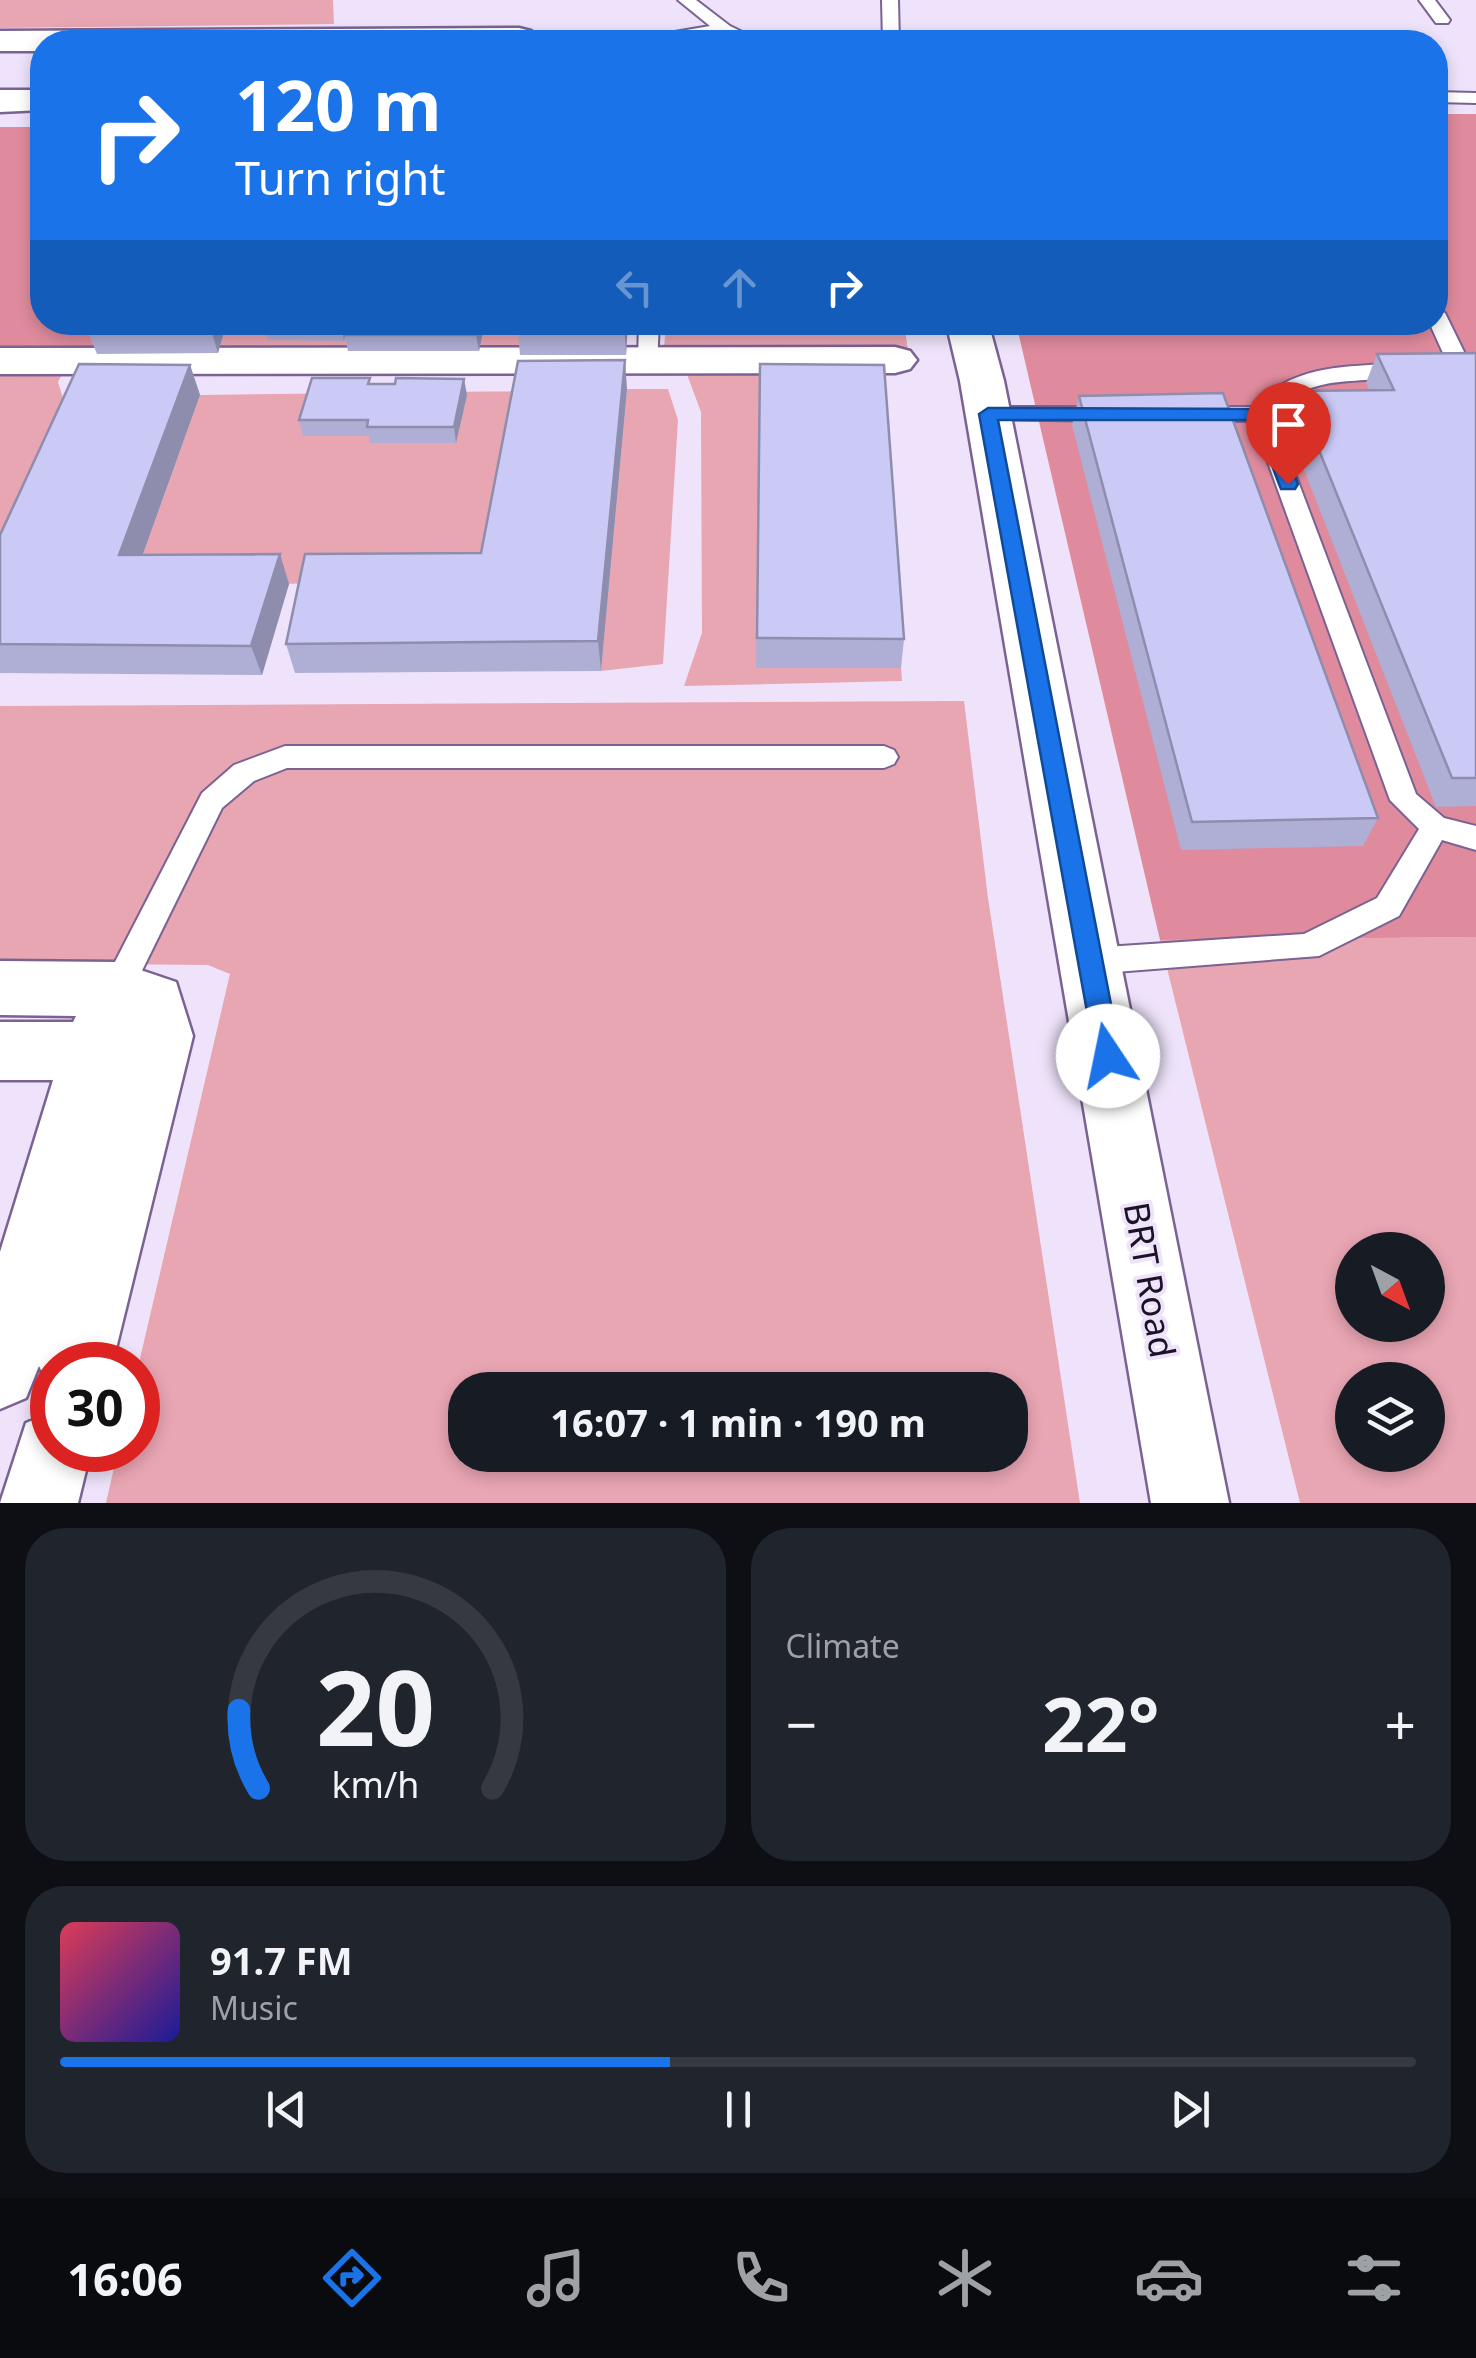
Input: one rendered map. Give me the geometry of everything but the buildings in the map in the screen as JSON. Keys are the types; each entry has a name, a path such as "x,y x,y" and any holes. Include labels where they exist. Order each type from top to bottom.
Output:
{"street":[{"path":"0,41 30,41"},
{"path":"0,62 30,62"},
{"path":"0,100 30,100"},
{"name":"BRT Road","path":"970,335 1108,1056 1200,1502"},
{"path":"0,361 649,341 822,341 895,360"},
{"path":"0,988 105,1020"},
{"path":"0,1051 154,1001 162,1036 81,1342"},
{"path":"0,1372 105,1020"},
{"path":"39,1503 47,1472"}],"lane":[{"path":"686,0 729,30"},
{"path":"890,0 891,30"},
{"path":"1427,0 1442,20"},
{"path":"713,30 724,28"},
{"path":"1448,97 1476,98"},
{"path":"1262,414 1273,397 1296,381 1468,364 1448,333"},
{"path":"988,414 1262,414"},
{"path":"1262,414 1404,800 1434,827 1476,838"},
{"path":"105,1020 212,801 244,774 284,758 884,757"},
{"path":"1090,961 1308,947 1388,907 1434,827"}],"shaded area":[{"path":"0,0 333,0 334,24 0,28"},
{"path":"1448,114 1476,114 1476,937 1160,940 1019,335 1448,335"},
{"path":"0,127 30,127 30,335 104,335 97,354 0,354"},
{"path":"223,335 522,335 520,355 218,353"},
{"path":"665,335 906,335 908,351 664,349"},
{"path":"685,369 880,372 902,681 684,686 702,633 701,412"},
{"path":"63,372 58,382 66,408 0,533 0,374"},
{"path":"627,389 668,389 678,420 663,664 601,671"},
{"path":"522,391 486,582 132,585 200,395"},
{"path":"964,701 988,898 1080,1503 106,1503 113,1472 160,1472 160,1342 144,1342 230,974 208,965 0,963 0,706"},
{"path":"1476,937 1476,1503 1300,1503 1160,940"}],"route":[{"path":"1108,1056 988,414 1262,414 1288,484"}]}
